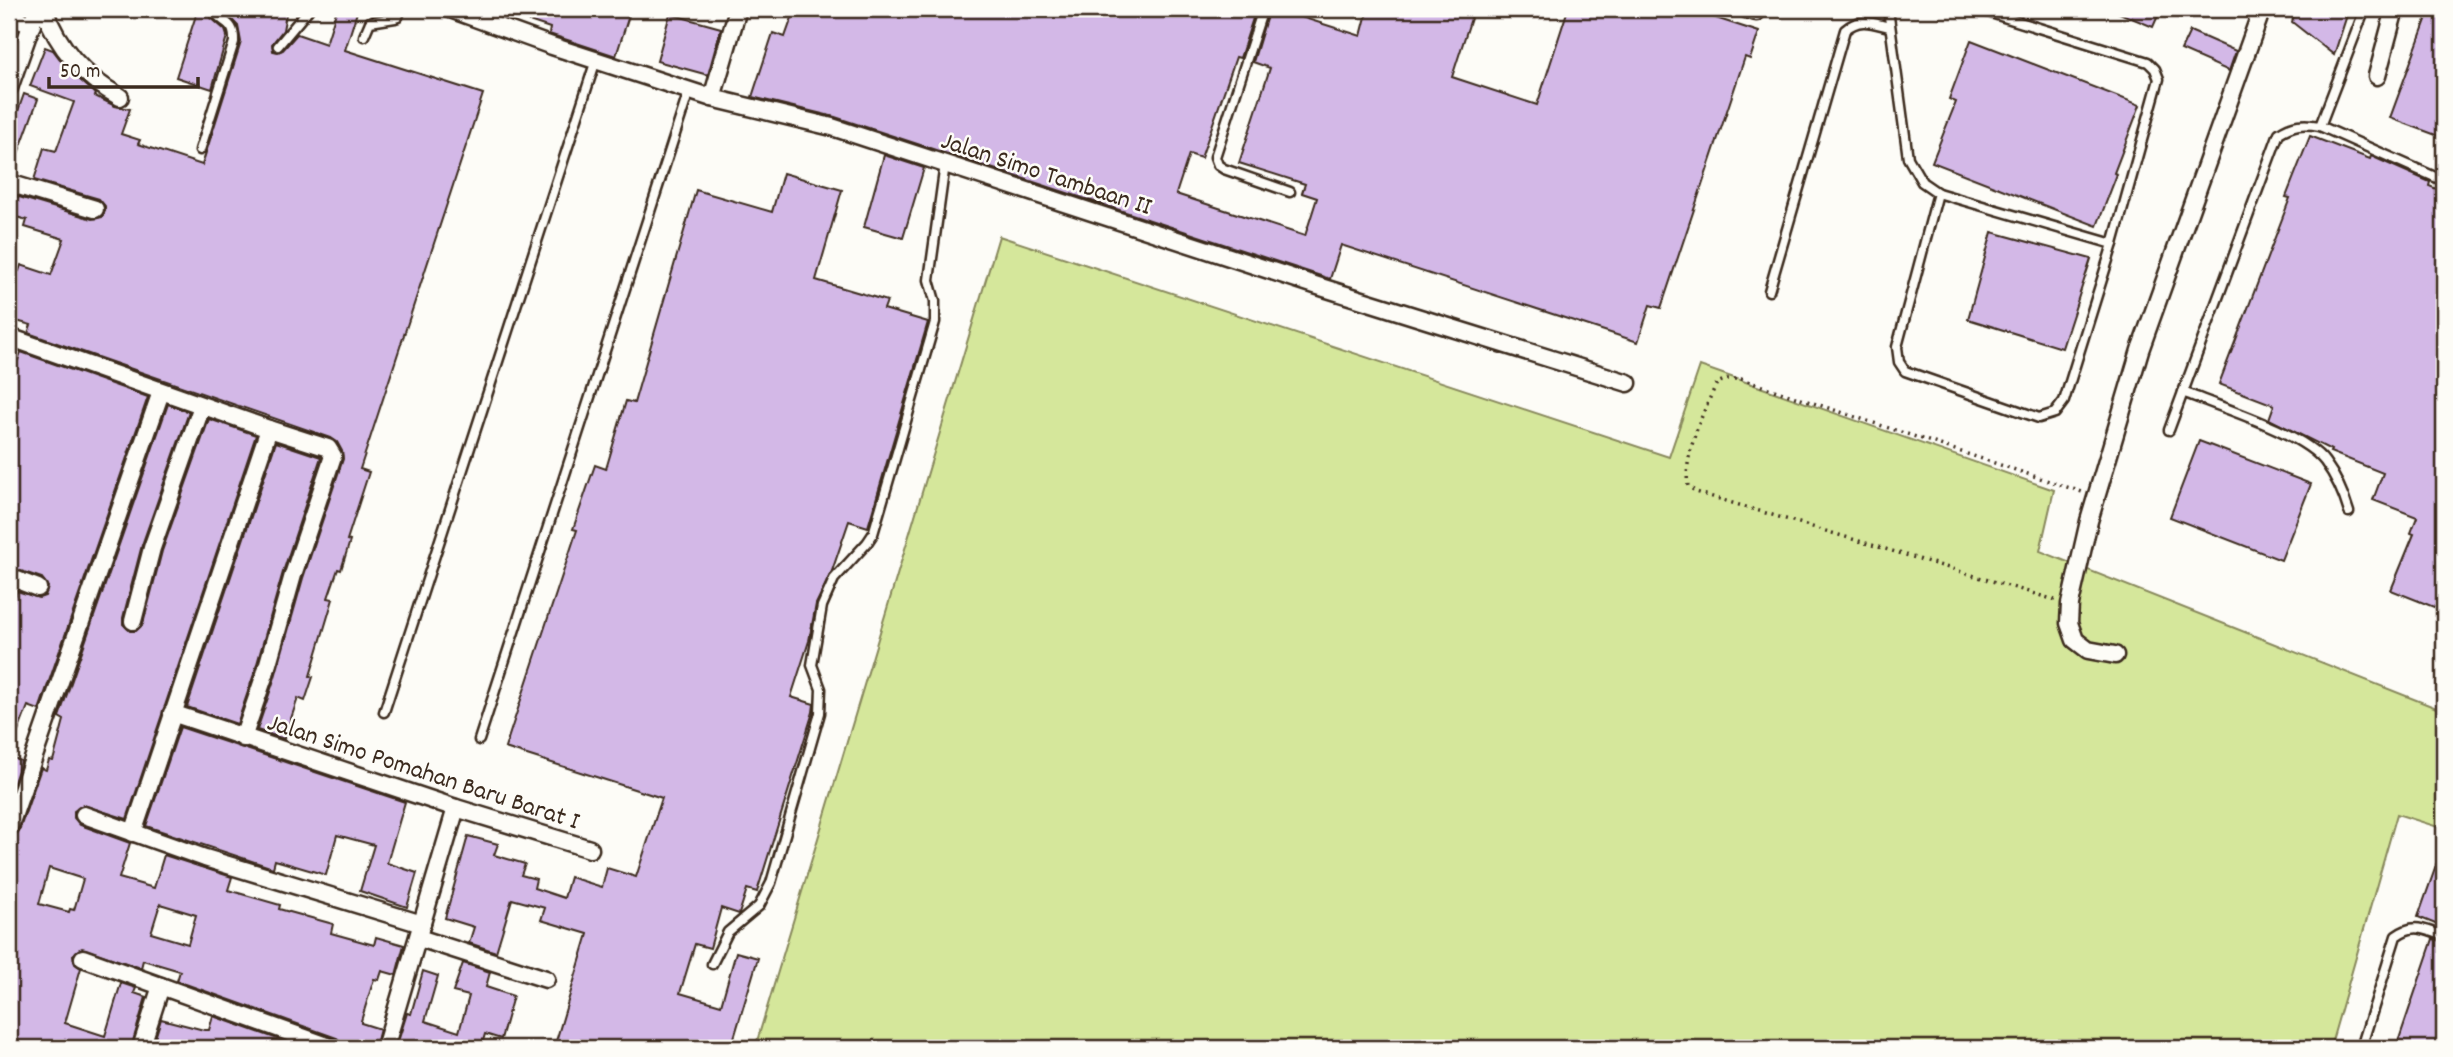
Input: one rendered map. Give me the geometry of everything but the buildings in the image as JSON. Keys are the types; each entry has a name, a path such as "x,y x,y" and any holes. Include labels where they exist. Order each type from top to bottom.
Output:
{"street":[{"path":"9,88 37,9"},
{"path":"44,9 51,28 85,73 101,87 120,97"},
{"name":"Jalan Simo Tambaan II","path":"450,9 552,46 712,98 832,127 1628,383"},
{"path":"712,98 738,9"},
{"path":"2115,655 2088,650 2075,640 2069,623 2070,604 2096,497 2140,350 2262,9"},
{"path":"2378,76 2395,9"},
{"path":"9,16 32,25"},
{"path":"9,183 95,209"},
{"path":"9,337 269,429 133,833"},
{"path":"9,828 14,795 161,392"},
{"path":"134,621 152,548 202,406"},
{"name":"Jalan Simo Pomahan Baru Barat I","path":"243,738 333,456 328,448 269,429"},
{"path":"9,577 38,589"},
{"name":"Jalan Simo Pomahan Baru Barat I","path":"172,713 456,808 590,849"},
{"path":"385,1048 456,808"},
{"path":"84,815 420,931 546,979"},
{"path":"83,958 333,1048"},
{"path":"141,1048 161,986"}],"lane":[{"path":"200,150 234,42 231,24 216,15 212,9"},
{"path":"278,46 309,9"},
{"path":"364,36 370,22 395,19 401,9"},
{"path":"1263,9 1215,157 1218,165 1224,169 1290,192"},
{"path":"1888,9 1908,158 1922,182 1938,193 2113,244"},
{"path":"1938,193 1897,346 1899,362 1905,372 2039,418 2055,413 2064,401 2113,244 2159,79 2148,62 1978,9"},
{"path":"2320,126 2365,9"},
{"path":"1769,291 1845,30 1863,20 1889,27"},
{"path":"383,712 597,59"},
{"path":"479,740 690,91"},
{"path":"2169,430 2279,133 2291,125 2304,123 2320,126 2444,181"},
{"path":"712,964 728,932 759,906 771,883 820,713 821,689 812,665 822,606 834,579 873,534 921,374 935,322 935,301 929,280 945,164"},
{"path":"2183,392 2288,435 2316,453 2325,462 2345,496 2349,512"},
{"path":"2361,1048 2396,936 2406,928 2417,928 2444,936"}],"path":[{"path":"2070,604 1696,492 1688,486 1686,472 1702,414 1717,383 1727,379 1741,379 2096,497"}],"green space":[{"path":"999,236 1669,457 1700,366 2054,490 2040,551 2444,711 2444,829 2397,814 2330,1048 755,1048"}]}
